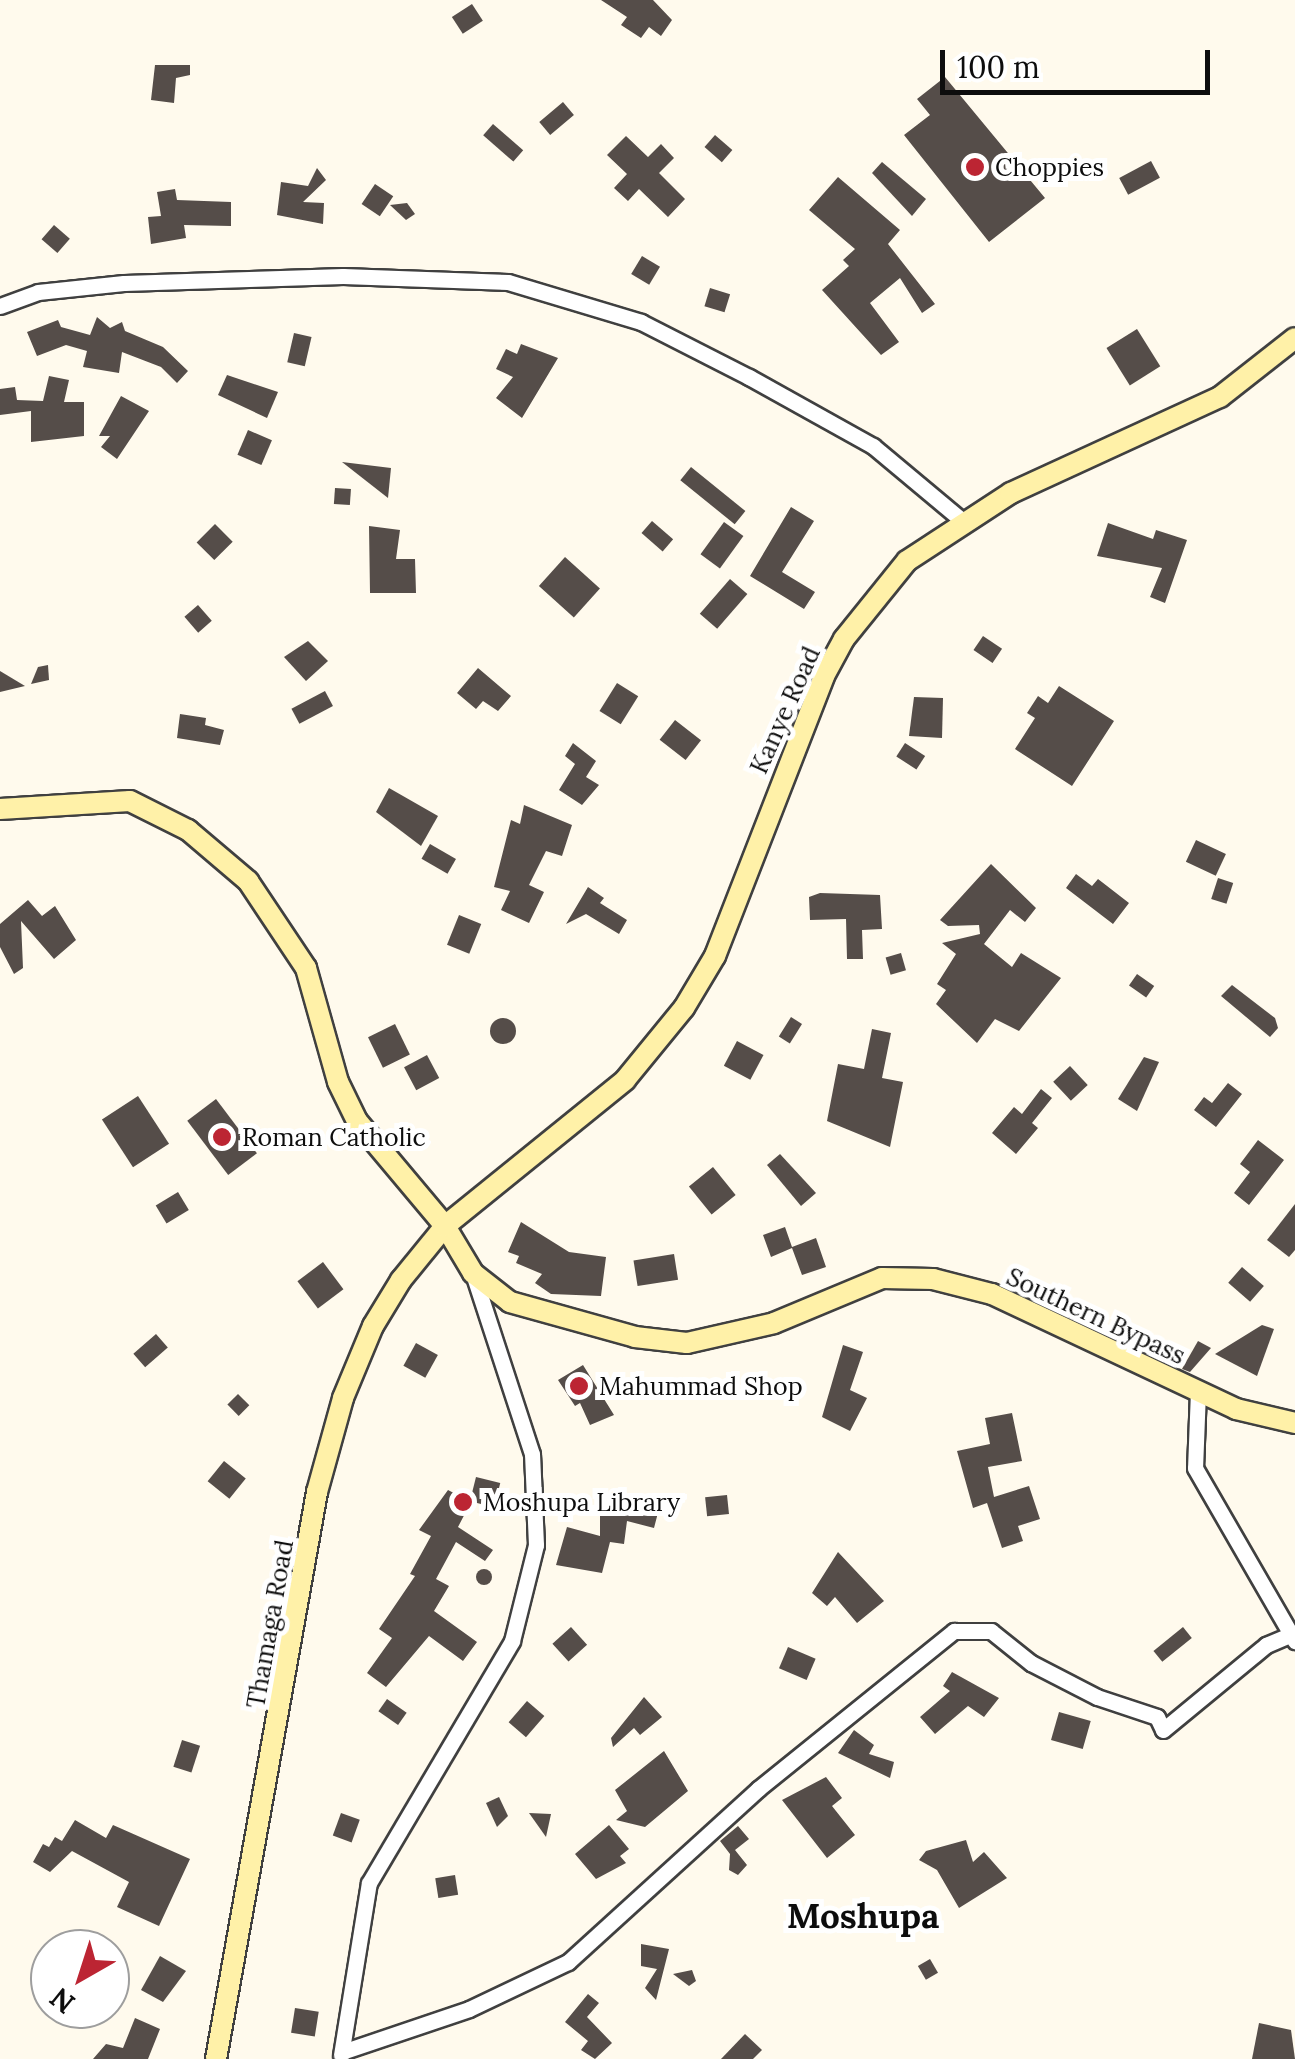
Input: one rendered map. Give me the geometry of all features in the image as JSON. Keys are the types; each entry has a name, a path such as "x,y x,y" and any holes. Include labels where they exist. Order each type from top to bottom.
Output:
{"main road":[{"name":"Kanye Road","path":"445,1226 625,1080 684,1008 715,956 808,709 844,639 907,560 1011,493 1220,398 1295,338"},
{"name":"Southern Bypass","path":"0,809 130,801 188,830 248,880 306,968 338,1082 356,1121 445,1226 473,1272 510,1302 635,1338 687,1343 774,1323 882,1278 933,1279 992,1294 1198,1391 1269,1420 1295,1423"},
{"name":"Thamaga Road","path":"217,2059 317,1492 372,1326 445,1226"}],"street":[{"path":"0,306 38,292 124,283 343,276 508,282 641,322 749,377 873,446 964,523"},
{"path":"473,1272 528,1437 538,1498 536,1545 512,1641 369,1883 341,2056 469,2009 568,1962 748,1798 954,1631 991,1631 1031,1662 1097,1697 1157,1717 1164,1730 1266,1644 1294,1638 1194,1468 1198,1391"}],"building":[{"path":"601,0 653,0 672,20 661,36 649,27 641,38 621,25 627,17"},
{"path":"472,4 483,21 463,34 452,17"},
{"path":"155,65 190,65 190,75 176,78 174,103 151,100"},
{"name":"Choppies","path":"945,77 1045,198 989,242 904,135 930,115 917,99"},
{"path":"563,102 574,115 550,135 539,122"},
{"path":"493,124 523,150 513,162 483,135"},
{"path":"715,135 732,150 722,162 705,147"},
{"path":"626,136 648,157 661,144 674,158 659,173 685,199 668,217 639,189 628,201 614,188 627,174 607,155"},
{"path":"1151,161 1160,178 1128,195 1119,178"},
{"path":"882,162 926,199 912,216 872,173"},
{"path":"317,168 326,180 303,202 324,203 323,224 277,215 281,182 308,186"},
{"path":"838,177 900,230 888,244 935,304 922,313 900,278 870,303 899,342 881,355 822,290 849,266 843,260 855,249 809,210"},
{"path":"375,184 393,196 380,216 362,204"},
{"path":"175,189 177,200 231,202 231,226 184,225 186,238 151,244 148,217 161,216 157,192"},
{"path":"407,203 415,214 406,220 390,205"},
{"path":"54,225 70,239 57,253 42,239"},
{"path":"642,256 660,267 649,285 631,274"},
{"path":"710,288 730,294 725,312 704,306"},
{"path":"97,317 110,328 122,322 125,331 163,347 188,371 177,383 161,367 122,352 119,373 83,367 87,351 66,345 37,356 27,332 58,320 61,327 90,335"},
{"path":"1137,329 1160,366 1130,385 1106,348"},
{"path":"294,333 312,337 305,366 287,362"},
{"path":"521,344 558,358 522,418 496,398 513,377 496,369 506,349 517,354"},
{"path":"227,375 278,392 267,418 218,395"},
{"path":"49,376 69,380 64,402 84,402 84,436 31,442 31,411 0,415 0,389 15,387 17,400 43,401"},
{"path":"121,396 149,411 117,459 101,447 110,436 99,436"},
{"path":"248,430 272,440 261,465 237,455"},
{"path":"342,462 391,468 388,498"},
{"path":"691,467 745,511 735,524 680,480"},
{"path":"335,488 351,489 350,505 334,504"},
{"path":"791,507 814,521 782,572 815,592 804,609 750,576"},
{"path":"652,521 673,539 663,551 642,533"},
{"path":"724,522 743,536 720,568 700,554"},
{"path":"1108,523 1153,539 1156,530 1187,540 1165,603 1150,597 1162,568 1097,556"},
{"path":"215,524 233,542 214,560 197,542"},
{"path":"369,526 400,530 396,559 415,559 416,593 370,593"},
{"path":"565,557 600,588 574,617 539,586"},
{"path":"730,579 747,594 717,629 700,614"},
{"path":"198,605 212,621 198,633 184,617"},
{"path":"983,636 1002,649 993,663 973,650"},
{"path":"308,641 328,661 306,681 284,657"},
{"path":"48,665 49,680 31,684 38,667"},
{"path":"478,668 511,696 498,711 483,701 476,709 457,693"},
{"path":"0,671 25,686 0,692"},
{"path":"617,683 638,696 621,724 600,711"},
{"path":"1059,686 1114,721 1072,786 1015,749 1035,718 1027,713 1038,696 1048,703"},
{"path":"325,691 333,706 299,724 291,709"},
{"path":"914,697 943,698 942,738 909,736"},
{"path":"180,714 206,718 205,725 224,730 220,745 177,738"},
{"path":"675,720 701,740 686,760 660,740"},
{"path":"573,743 596,761 586,777 599,785 582,805 559,790 575,764 565,756"},
{"path":"905,743 925,756 916,769 896,756"},
{"path":"389,788 438,816 421,846 376,812"},
{"path":"524,805 572,825 562,856 546,851 529,885 544,892 529,923 501,910 510,891 494,887 511,820 520,824"},
{"path":"1196,840 1226,854 1216,876 1186,862"},
{"path":"430,844 456,859 447,874 422,859"},
{"path":"991,864 1036,908 1025,922 1010,910 984,944 1012,967 1021,953 1061,978 1019,1031 995,1019 977,1043 936,1004 946,990 937,984 956,954 942,943 980,934 979,925 948,926 940,920"},
{"path":"1076,874 1092,886 1098,879 1129,903 1113,924 1066,888"},
{"path":"1218,878 1233,883 1226,904 1211,899"},
{"path":"588,887 604,898 600,903 627,920 619,934 586,914 566,924"},
{"path":"820,893 880,895 882,929 862,930 863,959 847,959 846,919 810,920 809,897"},
{"path":"28,900 42,916 55,906 76,940 54,959 21,921 23,968 14,974 0,947 0,924"},
{"path":"459,915 481,924 469,954 447,945"},
{"path":"901,953 906,970 891,975 886,957"},
{"path":"1137,974 1154,986 1146,998 1129,985"},
{"path":"1232,985 1275,1018 1278,1028 1270,1037 1221,996"},
{"path":"791,1017 802,1024 790,1043 779,1037"},
{"path":"503,1018 512,1022 516,1031 512,1040 503,1044 494,1040 490,1031 494,1022"},
{"path":"395,1024 410,1055 383,1068 368,1037"},
{"path":"872,1029 891,1033 882,1078 903,1082 890,1147 827,1121 838,1064 864,1069"},
{"path":"737,1041 763,1055 750,1080 724,1066"},
{"path":"427,1055 439,1078 416,1090 404,1067"},
{"path":"1144,1057 1159,1062 1137,1111 1118,1099"},
{"path":"1070,1066 1088,1085 1071,1101 1053,1082"},
{"path":"1228,1083 1242,1094 1216,1127 1194,1110 1204,1097 1212,1103"},
{"path":"1041,1089 1052,1098 1032,1123 1038,1128 1016,1154 992,1133 1014,1107 1022,1114"},
{"path":"138,1096 169,1144 133,1167 102,1119"},
{"name":"Roman Catholic","path":"216,1099 257,1153 228,1175 187,1121"},
{"path":"1258,1140 1284,1160 1249,1205 1234,1193 1250,1172 1240,1164"},
{"path":"780,1154 816,1193 801,1206 767,1165"},
{"path":"713,1167 736,1195 712,1214 689,1187"},
{"path":"178,1192 189,1210 167,1223 156,1205"},
{"path":"1295,1204 1295,1250 1289,1257 1267,1240"},
{"path":"521,1222 569,1252 606,1257 601,1296 551,1294 535,1283 542,1274 516,1263 519,1256 508,1252"},
{"path":"785,1227 792,1247 816,1238 826,1267 802,1275 792,1248 771,1257 763,1235"},
{"path":"674,1254 678,1280 638,1286 634,1260"},
{"path":"323,1262 343,1289 318,1308 297,1281"},
{"path":"1242,1267 1264,1286 1250,1302 1228,1283"},
{"path":"1262,1325 1274,1329 1257,1376 1215,1354"},
{"path":"156,1334 168,1348 145,1367 133,1354"},
{"path":"1198,1341 1211,1348 1190,1372 1182,1369"},
{"path":"416,1343 438,1355 425,1378 403,1366"},
{"path":"843,1345 863,1352 850,1390 867,1398 850,1431 822,1417"},
{"path":"583,1365 614,1415 590,1425 580,1403 575,1406 558,1380"},
{"path":"238,1394 249,1405 239,1416 227,1405"},
{"path":"1012,1413 1022,1461 988,1467 994,1497 1029,1486 1040,1519 1018,1526 1023,1541 1002,1548 987,1503 973,1508 957,1451 990,1444 985,1418"},
{"path":"224,1461 246,1479 229,1499 208,1481"},
{"path":"476,1477 500,1483 494,1507 470,1501"},
{"path":"448,1490 471,1502 458,1527 493,1550 485,1561 456,1542 436,1579 449,1586 434,1611 477,1642 463,1661 429,1636 386,1687 367,1673 392,1638 379,1629 415,1576 410,1574 431,1536 419,1530"},
{"path":"727,1495 729,1514 707,1516 705,1497"},
{"path":"633,1498 660,1505 654,1528 627,1521 624,1544 610,1542 602,1573 556,1565 567,1527 600,1536 600,1506 630,1509"},
{"path":"838,1552 884,1601 857,1623 835,1597 827,1606 812,1593"},
{"path":"484,1569 492,1577 484,1585 476,1577"},
{"path":"571,1627 587,1645 568,1662 552,1644"},
{"path":"1183,1627 1192,1638 1162,1662 1153,1651"},
{"path":"788,1647 816,1659 807,1680 779,1668"},
{"path":"952,1672 999,1698 984,1717 968,1706 935,1734 920,1717 950,1691 943,1686"},
{"path":"644,1697 662,1717 640,1735 634,1728 613,1747 611,1738"},
{"path":"387,1699 407,1713 398,1725 378,1711"},
{"path":"527,1701 544,1716 526,1737 509,1722"},
{"path":"1059,1712 1091,1721 1083,1749 1051,1740"},
{"path":"854,1730 874,1745 869,1754 894,1762 890,1778 838,1753"},
{"path":"182,1740 200,1746 191,1773 173,1767"},
{"path":"664,1751 688,1791 645,1827 616,1820 627,1811 615,1790"},
{"path":"826,1777 842,1798 832,1806 855,1835 827,1858 782,1800"},
{"path":"499,1797 508,1816 497,1827 486,1803"},
{"path":"341,1813 360,1820 352,1842 333,1836"},
{"path":"529,1813 551,1814 546,1837"},
{"path":"75,1820 106,1838 113,1825 190,1859 159,1926 117,1907 129,1882 72,1851 50,1872 33,1862 43,1844 49,1847 55,1837 62,1841"},
{"path":"609,1825 629,1849 620,1856 626,1863 596,1879 575,1854"},
{"path":"738,1826 749,1839 735,1850 747,1865 738,1875 729,1870 730,1854 720,1841"},
{"path":"966,1840 973,1862 984,1852 1007,1878 959,1908 937,1870 919,1860 926,1851"},
{"path":"455,1875 458,1895 438,1898 435,1878"},
{"path":"641,1944 669,1949 656,2000 645,1988 657,1969 641,1966"},
{"path":"160,1956 186,1971 163,2002 141,1990"},
{"path":"930,1959 938,1973 926,1980 918,1966"},
{"path":"692,1970 696,1981 689,1986 673,1974"},
{"path":"588,1994 599,2003 587,2017 612,2043 595,2059 581,2050 588,2041 565,2022"},
{"path":"295,2008 319,2012 315,2036 291,2033"},
{"path":"135,2018 160,2029 148,2059 93,2059 106,2044 123,2048"},
{"path":"1259,2023 1291,2030 1295,2059 1252,2059"},
{"path":"745,2034 762,2050 753,2059 721,2059"}],"place":[{"name":"Choppies","path":"975,167"},
{"name":"Roman Catholic","path":"222,1137"},
{"name":"Mahummad Shop","path":"579,1386"},
{"name":"Moshupa Library","path":"463,1502"}],"district":[{"name":"Moshupa","path":"863,1916"}]}
